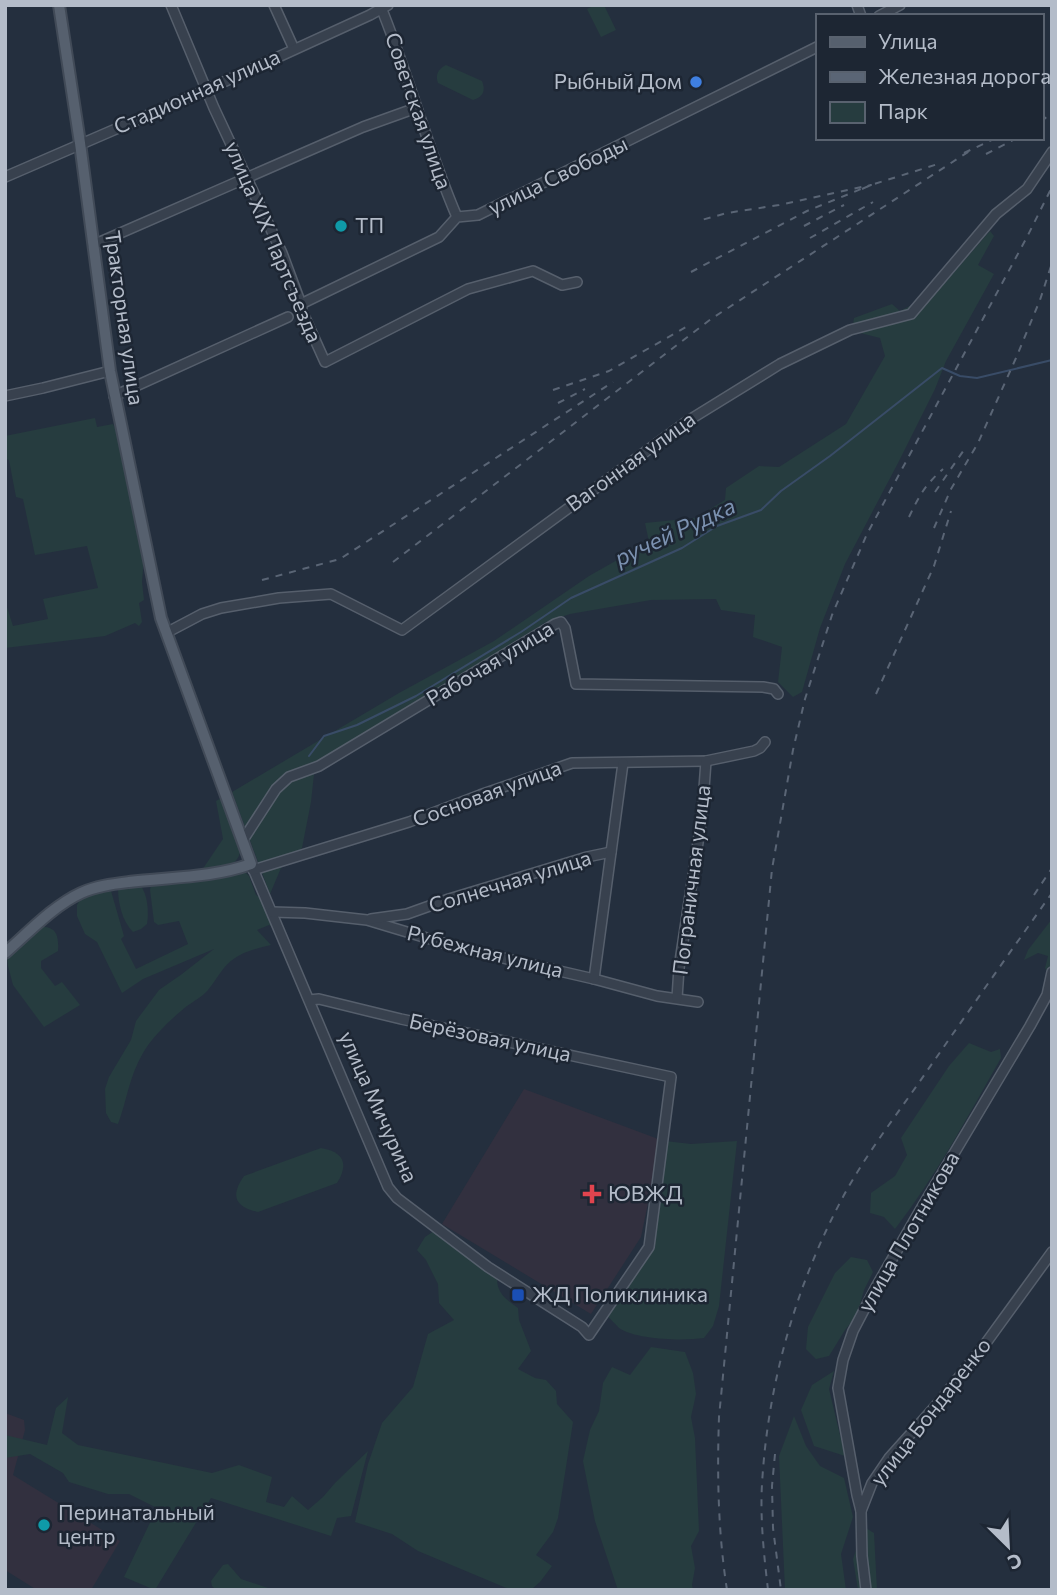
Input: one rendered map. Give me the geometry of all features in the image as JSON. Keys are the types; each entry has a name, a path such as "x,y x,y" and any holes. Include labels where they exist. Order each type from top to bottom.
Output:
{"main road":[{"name":"Тракторная улица","path":"59,5 114,396 166,633"},
{"name":"улица Мичурина","path":"166,633 252,867"},
{"path":"5,953 80,893 113,884 252,867"}],"street":[{"name":"улица XIX Партсъезда","path":"171,5 206,90 282,253 302,312 325,362 468,289 533,271 562,285 577,282"},
{"path":"274,5 294,49"},
{"path":"883,14 900,5"},
{"name":"Стадионная улица","path":"5,177 206,90 383,6"},
{"name":"Советская улица","path":"383,6 443,186 457,217"},
{"name":"улица Свободы","path":"301,304 439,237 457,217 478,215 816,47"},
{"path":"93,245 363,127 416,108"},
{"name":"Вагонная улица","path":"166,633 202,614 221,608 279,598 331,594 402,630 686,422 721,400 780,364 850,330 911,314 996,214 1027,189 1052,152"},
{"path":"114,396 288,317"},
{"path":"5,396 110,371"},
{"name":"Рабочая улица","path":"243,840 276,789 289,777 320,766 561,622 565,628 576,684 763,687 774,689 778,694"},
{"name":"Сосновая улица","path":"252,867 409,822 572,764 706,761 754,751 765,742"},
{"name":"Пограничная улица","path":"677,998 679,968 702,816 706,761"},
{"path":"594,979 623,763"},
{"name":"Солнечная улица","path":"367,919 407,914 587,857 611,852"},
{"name":"улица Мичурина","path":"252,867 388,1187 397,1198 488,1267 582,1327 589,1335 649,1247 671,1077"},
{"name":"Рубежная улица","path":"272,912 367,919 460,948 657,996 698,1002"},
{"name":"улица Плотникова","path":"861,1511 838,1388 843,1360 853,1331 909,1229 1030,1026 1047,995 1052,972"},
{"name":"Берёзовая улица","path":"309,1000 319,999 671,1077"},
{"name":"улица Бондаренко","path":"866,1590 861,1511 872,1483 889,1458 983,1347 1052,1252"}],"shaded area":[{"path":"524,1089 661,1140 641,1237 591,1314 442,1224"},
{"path":"5,1413 24,1420 25,1430 13,1475 120,1541 91,1590 37,1590 5,1570"}],"green space":[{"path":"604,5 616,30 601,37 587,9"},
{"path":"446,65 482,81 484,91 481,95 473,100 438,83 438,72"},
{"path":"990,231 994,236 978,265 994,274 946,361 935,389 845,564 820,628 802,692 793,697 778,682 782,647 753,637 755,615 721,610 716,599 651,600 570,614 546,622 315,765 302,848 281,868 270,894 232,792 399,693 494,641 589,576 649,542 645,523 695,518 725,500 726,488 759,466 779,467 846,424 885,356 880,338 852,331 854,318 892,304 900,311 937,292"},
{"path":"95,418 97,427 113,424 117,432 144,557 144,600 139,603 142,622 139,626 135,623 105,636 5,648 5,601 13,626 48,619 43,599 98,588 87,546 35,555 23,499 16,497 9,460 5,459 5,436"},
{"path":"223,797 240,852 235,862 230,865 202,870 223,839 216,801"},
{"path":"240,873 249,876 256,895 263,899 275,927 269,925 257,930 271,945 234,959 206,992 157,1034 138,1062 118,1124 111,1122 106,1113 105,1089 131,1040 136,1021 159,990 214,949 143,979 122,993 97,942 85,934 77,916 77,905 81,898 105,889 111,891 124,936 121,939 136,969 188,944 179,921 158,925 154,922 151,885"},
{"path":"140,885 147,904 147,924 133,932 121,912 118,888"},
{"path":"1052,919 1052,966 1048,972 1045,968 1048,956 1038,953 1024,960 1028,950"},
{"path":"41,927 54,930 58,951 41,961 41,968 55,986 62,982 80,1005 44,1027 13,985 7,957"},
{"path":"969,1043 991,1052 1000,1049 1001,1058 938,1167 895,1229 884,1217 870,1213 871,1193 895,1176 907,1155 901,1138 949,1066"},
{"path":"665,1141 691,1144 737,1141 719,1306 713,1326 704,1338 673,1339 637,1335 619,1328 607,1316 654,1245"},
{"path":"321,1148 335,1152 342,1160 343,1170 337,1183 258,1212 244,1207 237,1200 237,1189 244,1176"},
{"path":"434,1231 497,1278 500,1292 518,1308 519,1320 531,1351 518,1369 535,1378 546,1380 556,1391 557,1404 573,1422 558,1518 553,1532 536,1555 552,1566 533,1588 511,1590 418,1551 392,1534 355,1522 368,1464 382,1423 413,1387 428,1334 454,1320 439,1303 438,1284 426,1260 417,1250 425,1237"},
{"path":"851,1257 867,1260 873,1272 864,1290 857,1315 829,1356 816,1359 806,1349 808,1327 835,1273"},
{"path":"651,1347 685,1352 693,1373 696,1394 691,1417 695,1438 699,1531 691,1546 695,1568 693,1590 618,1590 595,1521 583,1461 590,1430 599,1411 603,1383 612,1367 630,1375"},
{"path":"834,1371 829,1389 845,1456 814,1446 801,1410 812,1385"},
{"path":"68,1397 62,1433 78,1445 212,1473 239,1465 272,1477 266,1502 284,1507 292,1496 308,1510 368,1451 351,1516 337,1518 331,1536 211,1498 155,1590 124,1577 157,1508 129,1494 108,1494 69,1482 63,1473 30,1454 5,1458 5,1435 47,1445 56,1408"},
{"path":"794,1416 806,1446 820,1466 844,1478 853,1517 841,1554 846,1590 785,1590 779,1456"},
{"path":"864,1527 874,1533 877,1590 858,1590 853,1559"},
{"path":"228,1564 241,1579 274,1590 216,1590 211,1581 223,1565"}],"waterway":[{"name":"ручей Рудка","path":"309,756 324,736 357,725 416,696 571,598 682,548 717,526 761,510 781,491 942,368 960,376 977,378 1052,360"}],"railway":[{"path":"1043,120 1052,112"},
{"path":"964,153 992,140"},
{"path":"986,154 1013,140"},
{"path":"393,562 711,319 971,150"},
{"path":"862,189 938,164"},
{"path":"691,272 807,211 871,185 698,221"},
{"path":"727,1590 719,1503 719,1417 772,869 793,750 805,699 832,615 867,534 1052,187"},
{"path":"810,238 873,202"},
{"path":"804,226 844,205"},
{"path":"934,528 951,489 978,443 1016,358 1052,263"},
{"path":"553,390 609,371 686,327"},
{"path":"262,580 340,559 613,382"},
{"path":"558,403 585,389"},
{"path":"935,492 966,447"},
{"path":"909,517 923,491 943,469"},
{"path":"876,694 934,566 951,511"},
{"path":"1034,895 1052,868"},
{"path":"768,1590 762,1510 765,1445 789,1330 815,1256 849,1186 867,1156 1052,893"},
{"path":"775,1454 772,1486 773,1528 781,1590"}],"place":[{"name":"Рыбный Дом","path":"696,82"},
{"name":"ТП","path":"341,226"},
{"name":"ЮВЖД","path":"592,1194"},
{"name":"ЖД Поликлиника","path":"518,1295"},
{"name":"Перинатальный центр","path":"44,1525"}]}
